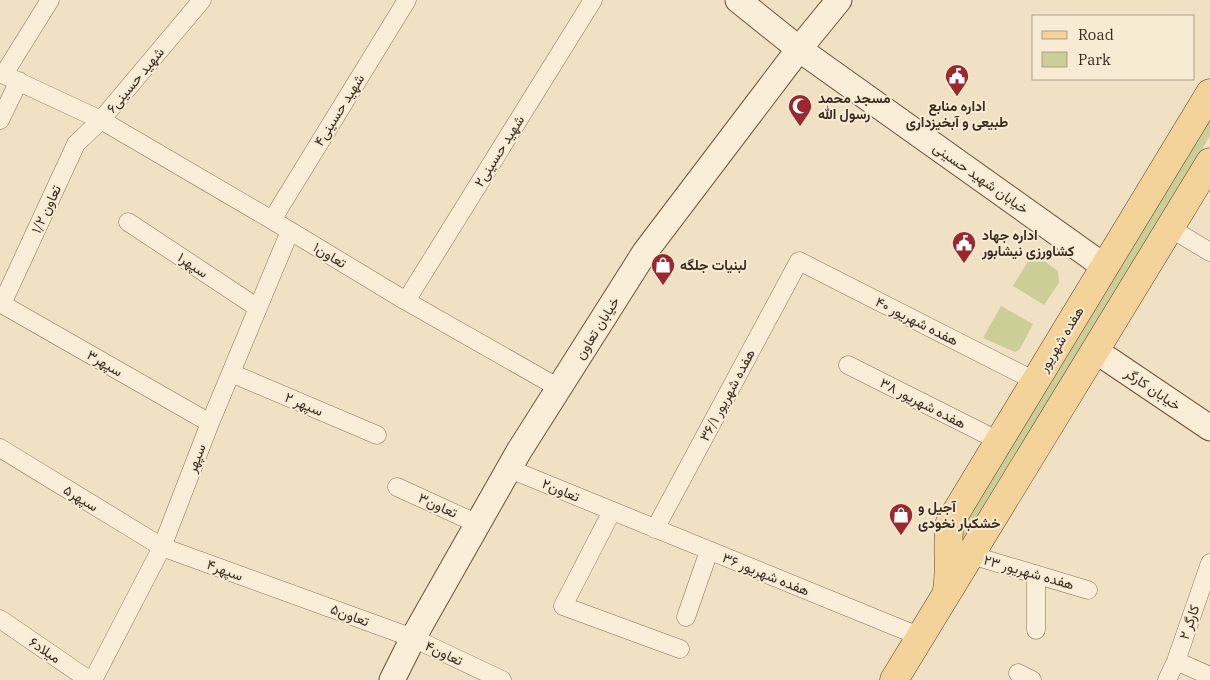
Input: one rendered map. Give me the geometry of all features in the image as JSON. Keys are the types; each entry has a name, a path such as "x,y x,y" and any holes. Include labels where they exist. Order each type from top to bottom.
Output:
{"main road":[{"name":"هفده شهریور","path":"946,596 950,573 948,538 950,522 1210,93"},
{"name":"هفده شهریور","path":"894,680 1210,162"}],"street":[{"path":"0,120 8,76 50,0"},
{"name":"شهید حسینی۶","path":"8,76 101,120 202,0"},
{"name":"شهید حسینی۴","path":"272,220 407,0"},
{"name":"شهید حسینی۲","path":"406,301 593,0"},
{"name":"خیابان شهید حسینی","path":"738,0 799,48 1105,266"},
{"name":"خیابان تعاون","path":"392,680 413,638 510,469 645,252 799,48 839,0"},
{"name":"تعاون۱","path":"101,120 406,301 559,388"},
{"name":"تعاون ۱/۲","path":"1,303 76,144 101,120"},
{"name":"سپهر۱","path":"128,222 258,308"},
{"path":"1170,228 1210,252"},
{"name":"سپهر","path":"91,680 162,547 210,423 290,232"},
{"name":"هفده شهریور ۴۰","path":"799,261 1035,381"},
{"name":"هفده شهریور ۳۶/۱","path":"655,529 799,261"},
{"name":"سپهر۳","path":"1,303 210,423"},
{"name":"خیابان کارگر","path":"1096,351 1210,428"},
{"name":"هفده شهریور ۳۸","path":"848,365 999,441"},
{"name":"سپهر ۲","path":"231,373 377,435"},
{"name":"سپهر۵","path":"0,448 162,547"},
{"name":"تعاون۲","path":"510,469 612,511"},
{"name":"تعاون۳","path":"397,487 478,524"},
{"path":"612,511 563,606 680,648"},
{"name":"هفده شهریور ۳۶","path":"612,511 921,637"},
{"name":"سپهر۴","path":"162,547 287,592"},
{"path":"686,617 709,550"},
{"name":"هفده شهریور ۲۳","path":"971,555 1088,590"},
{"name":"کارگر ۲","path":"1167,680 1176,661 1210,563"},
{"path":"1036,574 1036,630"},
{"name":"تعاون۵","path":"287,592 413,638"},
{"name":"میلاد۶","path":"0,619 91,680"},
{"name":"تعاون۴","path":"413,638 502,680"},
{"path":"1176,661 1210,676"}],"green space":[{"path":"1210,113 1210,136 963,545 962,527"},
{"path":"1033,253 1058,271 1059,283 1044,305 1013,286"},
{"path":"1001,306 1033,324 1020,349 1015,352 983,338"}],"place":[{"name":"اداره منابع طبیعی و آبخیزداری","path":"957,97"},
{"name":"مسجد محمد رسول الله","path":"800,127"},
{"name":"اداره جهاد کشاورزی نیشابور","path":"964,264"},
{"name":"لبنیات جلگه","path":"663,286"},
{"name":"آجیل و خشکبار نخودی","path":"901,536"}]}
